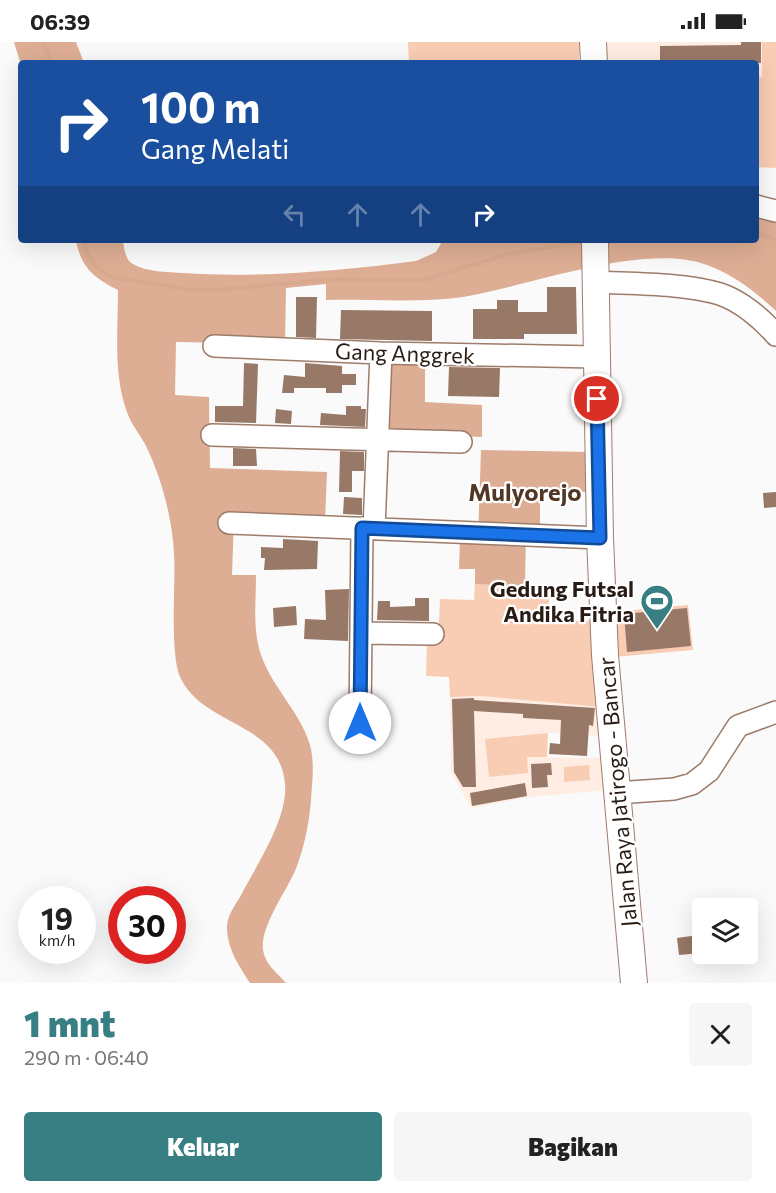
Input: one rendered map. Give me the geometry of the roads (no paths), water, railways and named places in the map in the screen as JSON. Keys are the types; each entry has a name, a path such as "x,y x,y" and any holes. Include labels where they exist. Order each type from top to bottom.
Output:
{"main road":[{"path":"594,42 594,60"},
{"name":"Jalan Raya Jatirogo - Bancar","path":"594,243 600,538 605,656 634,983"}],"street":[{"path":"759,207 776,211"},
{"path":"594,277 720,294 765,323 776,335"},
{"name":"Gang Anggrek","path":"214,346 381,353 596,357"},
{"path":"360,723 361,633 368,528 378,440 381,353"},
{"path":"212,435 462,442"},
{"path":"229,523 600,538"},
{"path":"361,633 433,634"},
{"path":"616,793 674,789 692,784 709,771 738,726 776,711"}],"waterway":[{"path":"43,42 50,60"},
{"path":"759,234 776,239"},
{"path":"84,243 95,266 111,277 192,290 216,290 338,279 424,280 508,254 574,243"}],"place":[{"name":"Gedung Futsal Andika Fitria","path":"657,630"}],"district":[{"name":"Mulyorejo","path":"525,491"}]}
